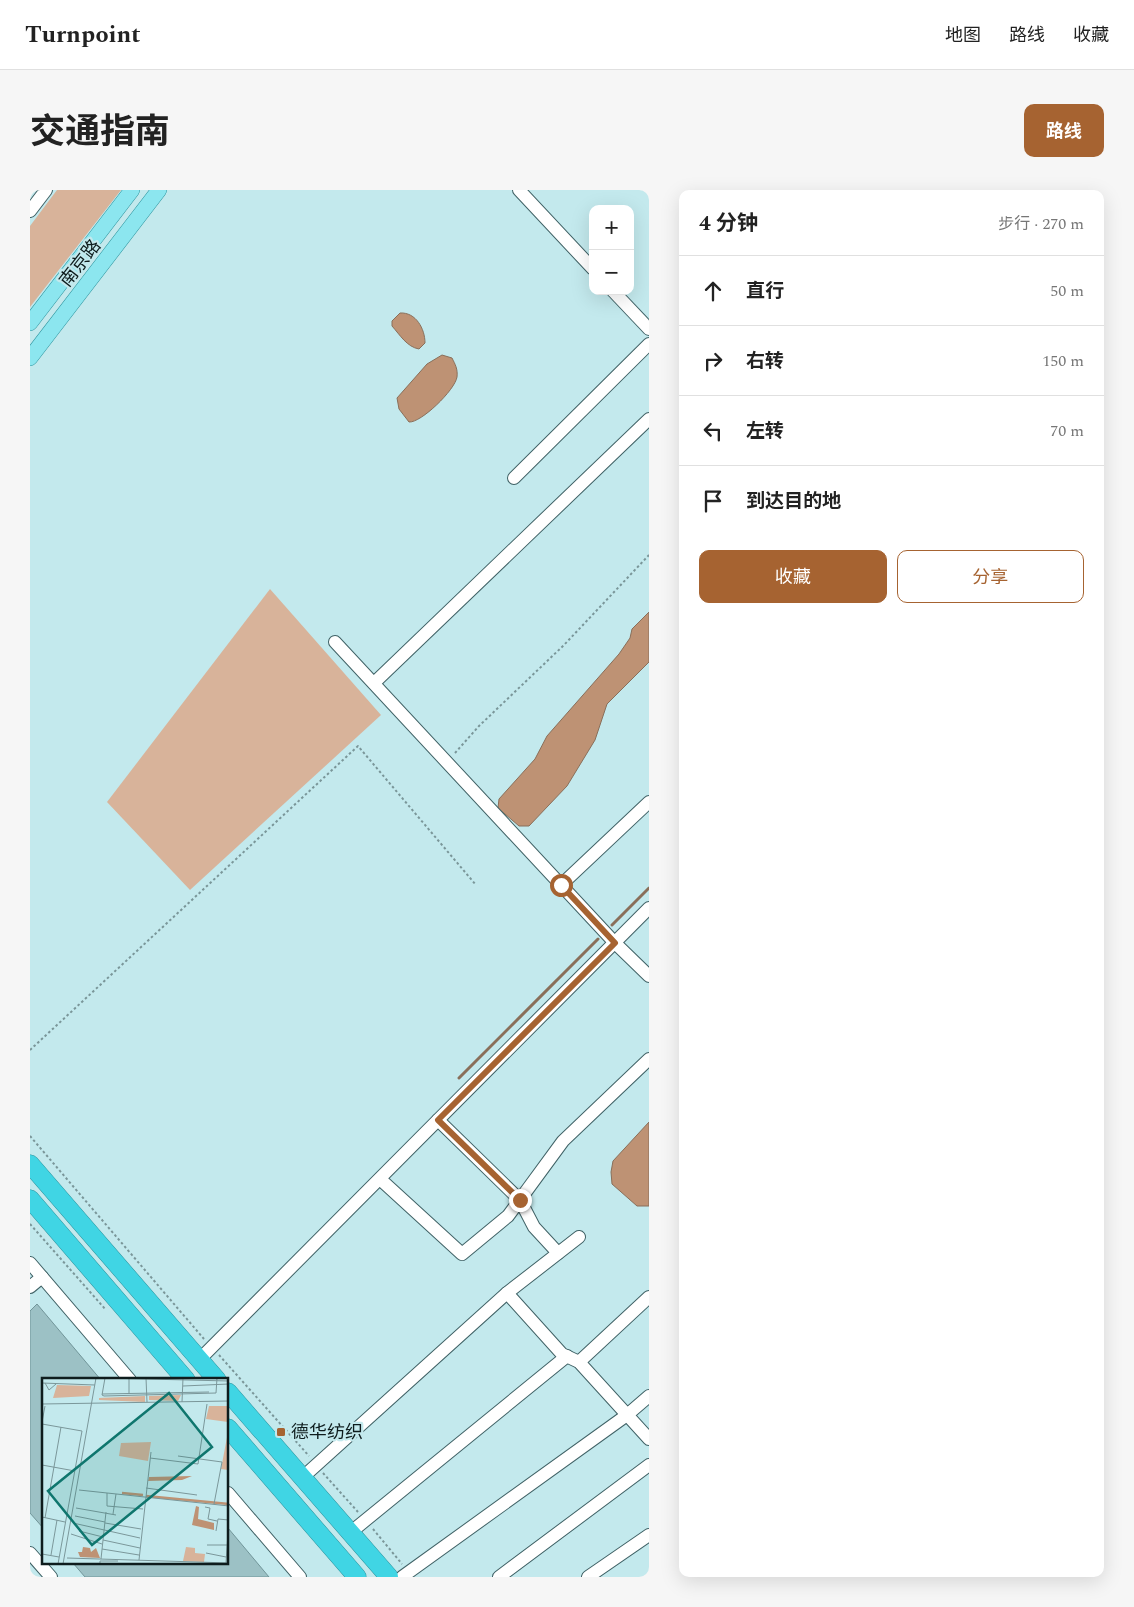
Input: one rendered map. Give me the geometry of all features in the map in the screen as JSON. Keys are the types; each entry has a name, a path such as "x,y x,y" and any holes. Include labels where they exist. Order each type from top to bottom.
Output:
{"highway":[{"path":"30,1164 206,1354 216,1378"},
{"path":"30,1199 184,1378"},
{"path":"229,1393 389,1577"},
{"path":"229,1429 357,1577"}],"main road":[{"name":"南京路","path":"30,323 132,190"},
{"name":"南京路","path":"30,358 159,190"}],"street":[{"path":"30,211 46,190"},
{"path":"519,190 589,265"},
{"path":"618,295 649,329"},
{"path":"514,478 649,344"},
{"path":"374,683 649,419"},
{"path":"335,642 615,943 649,976"},
{"path":"561,885 649,802"},
{"path":"206,1354 649,908"},
{"path":"380,1179 462,1254 508,1216 563,1141 649,1059"},
{"path":"438,1120 520,1200 534,1227 558,1253"},
{"path":"303,1477 507,1293 579,1236"},
{"path":"30,1263 128,1378"},
{"path":"30,1287 42,1277"},
{"path":"507,1293 562,1354 573,1359 649,1439"},
{"path":"351,1532 573,1359 649,1297"},
{"path":"406,1574 627,1415 649,1396"},
{"path":"499,1577 649,1465"},
{"path":"229,1494 300,1577"},
{"path":"588,1577 649,1535"},
{"path":"30,1553 51,1577"}],"path":[{"path":"446,762 479,726 564,645 649,555"},
{"path":"30,1050 358,746 476,885"},
{"path":"30,1136 206,1354 316,1465 365,1520 406,1574"},
{"path":"30,1224 108,1313"}],"shaded area":[{"path":"57,190 121,190 30,307 30,226"},
{"path":"400,313 411,315 421,327 425,343 419,349 407,343 392,326 392,321"},
{"path":"442,355 452,358 454,362 457,369 455,383 429,412 409,422 399,409 397,398 427,364"},
{"path":"270,589 381,715 190,890 107,802"},
{"path":"649,612 649,662 607,704 595,740 567,786 529,826 519,826 498,808 499,799 535,759 547,736 619,654 630,638 632,629"},
{"path":"649,1122 649,1206 637,1206 612,1184 611,1172 613,1161"}],"building":[{"path":"37,1304 99,1378 42,1378 42,1527 30,1513 30,1311"},
{"path":"229,1529 269,1577 85,1577 74,1564 229,1564"}],"waterway":[{"path":"612,925 649,888"},
{"path":"459,1078 598,939"}],"place":[{"name":"德华纺织","path":"281,1432"}],"route":[{"path":"520,1200 438,1120 615,943 561,885"}]}
